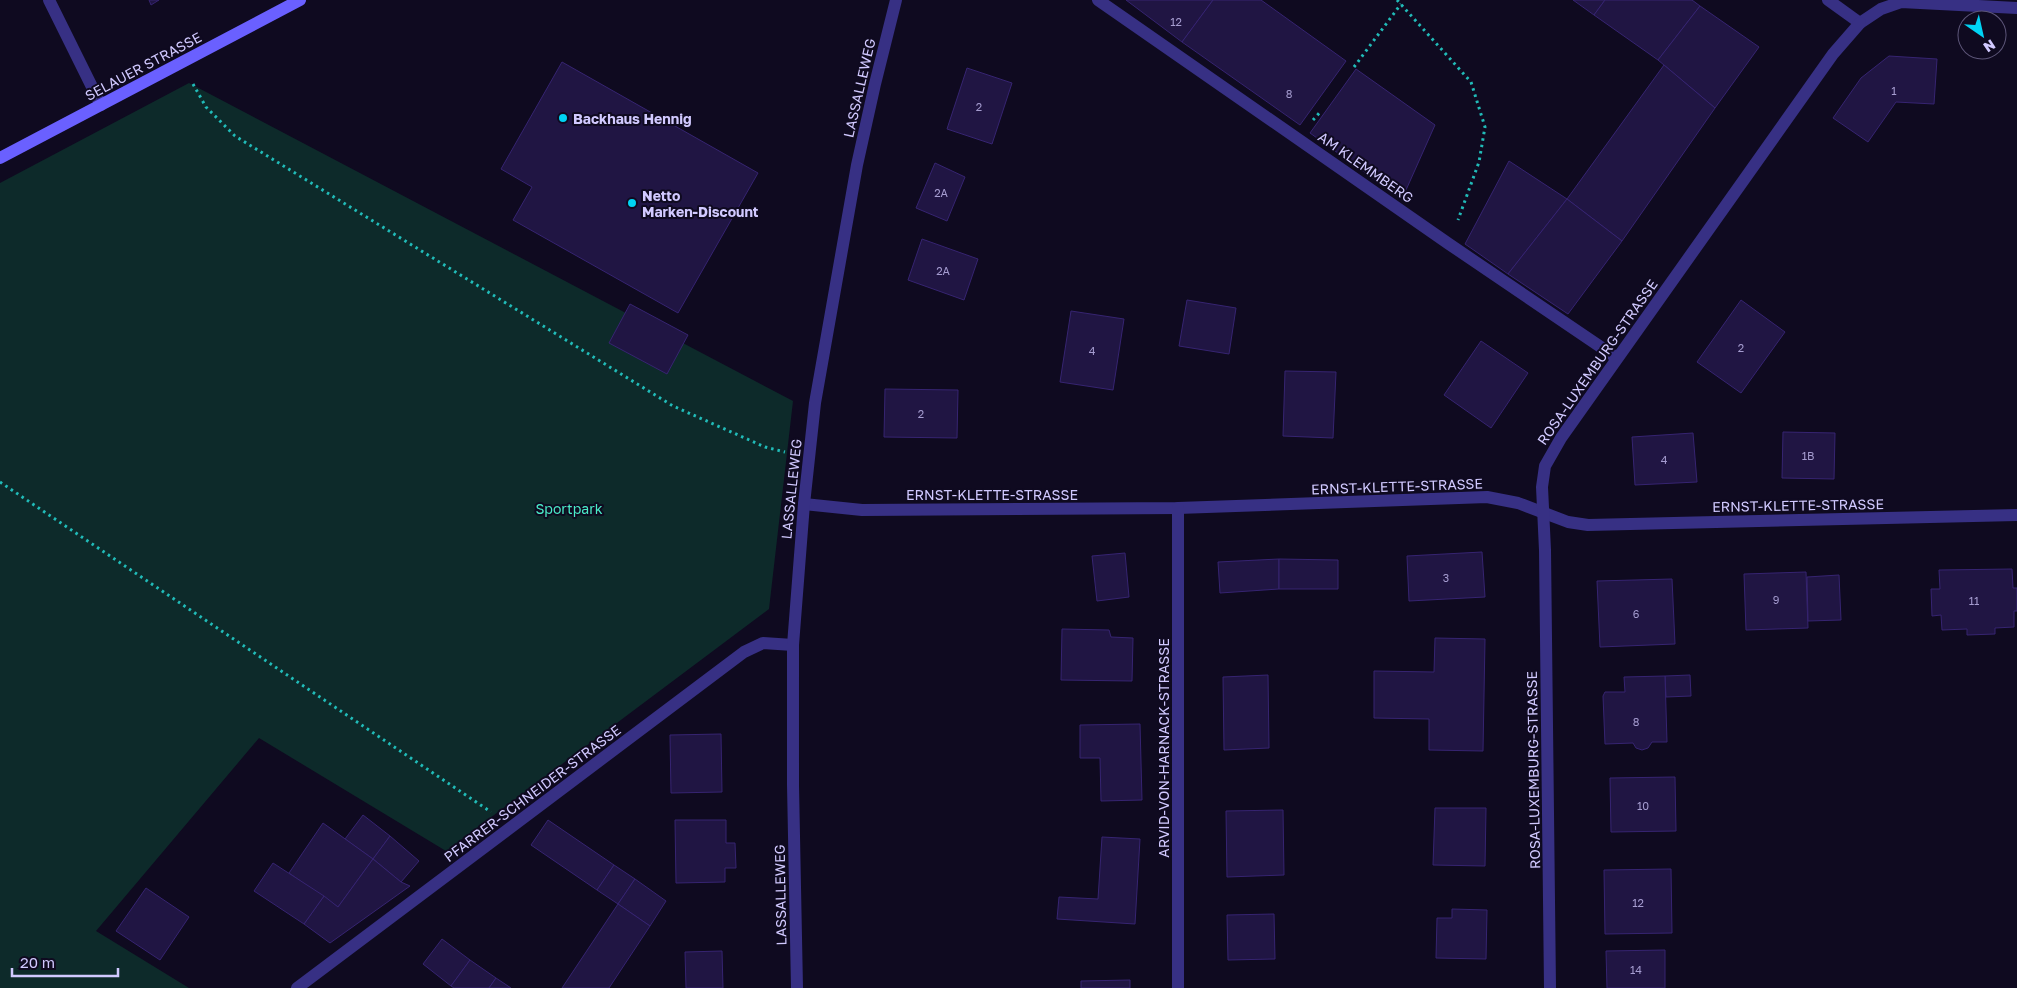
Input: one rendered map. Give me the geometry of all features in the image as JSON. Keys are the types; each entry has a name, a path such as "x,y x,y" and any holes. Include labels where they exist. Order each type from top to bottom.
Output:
{"main road":[{"name":"SELAUER STRASSE","path":"0,158 300,0"}],"street":[{"path":"49,0 101,105"},
{"name":"LASSALLEWEG","path":"797,988 792,785 793,645 804,504 815,402 857,165 874,84 896,0"},
{"name":"AM KLEMMBERG","path":"1098,0 1449,244 1617,358"},
{"path":"1828,0 1860,23"},
{"name":"ROSA-LUXEMBURG-STRASSE","path":"1550,988 1545,550 1542,512 1542,487 1545,466 1561,438 1833,54 1860,23 1881,9 1901,2 2017,8"},
{"name":"ERNST-KLETTE-STRASSE","path":"804,504 862,510 1178,508 1487,498 1518,503 1568,522 1588,525 2017,515"},
{"name":"ARVID-VON-HARNACK-STRASSE","path":"1178,508 1178,988"},
{"name":"PFARRER-SCHNEIDER-STRASSE","path":"297,988 744,652 763,643 793,645"}],"path":[{"path":"1397,0 1471,82 1485,127 1479,162 1449,244"},
{"path":"1354,67 1401,4"},
{"path":"182,62 206,108 235,136 672,406 765,447 810,459"},
{"path":"0,482 512,826"}],"green space":[{"name":"Sportpark","path":"189,83 793,401 769,609 446,851 259,738 96,931 189,988 0,988 0,183"}],"building":[{"path":"149,0 159,0 151,5"},
{"path":"1126,0 1213,0 1182,42"},
{"path":"1213,0 1261,0 1346,61 1300,125 1182,42"},
{"path":"1573,0 1605,0 1594,15"},
{"path":"1605,0 1692,0 1700,6 1658,60 1594,15"},
{"path":"1700,6 1759,47 1715,108 1658,60"},
{"path":"1889,56 1937,59 1934,104 1896,102 1868,142 1833,118 1861,78"},
{"name":"Netto Marken-Discount","path":"562,62 758,173 678,313 513,220 532,187 501,169"},
{"path":"1664,65 1715,108 1622,241 1567,199"},
{"path":"967,68 1012,83 992,144 947,129"},
{"path":"1356,69 1435,125 1402,199 1310,133"},
{"path":"1509,161 1567,199 1508,274 1465,244"},
{"path":"935,163 965,177 947,221 916,208"},
{"path":"1567,199 1622,241 1568,314 1508,274"},
{"path":"922,239 978,259 964,300 908,280"},
{"path":"1187,300 1236,308 1229,354 1179,346"},
{"path":"1741,300 1785,332 1741,393 1697,362"},
{"path":"630,304 688,335 667,374 609,343"},
{"path":"1071,311 1124,319 1113,390 1060,382"},
{"path":"1481,341 1528,373 1491,428 1444,395"},
{"path":"1285,371 1336,372 1333,438 1283,436"},
{"path":"885,389 958,390 957,438 884,437"},
{"path":"1783,432 1835,433 1834,479 1782,478"},
{"path":"1693,433 1697,482 1635,485 1632,437"},
{"path":"1482,552 1485,597 1409,601 1407,556"},
{"path":"1125,553 1129,597 1097,601 1092,556"},
{"path":"1279,559 1279,589 1220,593 1218,562"},
{"path":"1279,559 1338,560 1338,589 1279,589"},
{"path":"2012,569 2013,588 2017,588 2017,611 2014,611 2014,627 1995,628 1995,634 1967,635 1967,629 1942,630 1941,615 1932,616 1931,589 1940,589 1939,570"},
{"path":"1806,572 1808,628 1746,630 1744,574"},
{"path":"1839,575 1841,620 1808,621 1807,577"},
{"path":"1672,579 1675,644 1600,647 1597,581"},
{"path":"1062,629 1109,630 1111,637 1133,638 1132,681 1061,680"},
{"path":"1435,638 1485,639 1483,751 1429,750 1429,719 1374,718 1374,671 1434,672"},
{"path":"1268,675 1269,748 1224,750 1223,677"},
{"path":"1690,675 1691,696 1666,697 1665,676"},
{"path":"1665,676 1667,742 1652,742 1648,748 1642,750 1636,748 1633,743 1605,744 1603,696 1605,692 1625,692 1624,677"},
{"path":"1140,724 1142,800 1101,801 1100,758 1080,758 1080,725"},
{"path":"721,734 722,792 671,793 670,735"},
{"path":"1675,777 1676,831 1611,832 1610,778"},
{"path":"1435,808 1486,808 1485,866 1433,865"},
{"path":"1283,810 1284,875 1227,877 1226,811"},
{"path":"363,815 390,836 373,859 345,839"},
{"path":"548,820 614,865 597,890 531,845"},
{"path":"675,820 726,820 726,843 735,843 736,868 725,868 725,882 676,883"},
{"path":"323,823 373,859 338,907 289,873"},
{"path":"390,836 419,861 401,882 373,859"},
{"path":"1102,837 1140,839 1135,924 1057,919 1059,897 1098,899"},
{"path":"373,859 401,882 410,886 330,943 304,924 324,896 338,907"},
{"path":"273,863 324,896 304,924 254,891"},
{"path":"614,865 635,879 618,904 597,890"},
{"path":"1671,869 1672,933 1605,934 1604,870"},
{"path":"635,879 666,901 650,926 618,904"},
{"path":"146,888 189,917 160,960 116,931"},
{"path":"618,904 650,926 609,988 562,988"},
{"path":"1452,909 1487,910 1486,959 1436,958 1437,918 1452,918"},
{"path":"1274,914 1275,959 1228,960 1227,915"},
{"path":"442,939 470,960 451,986 423,964"},
{"path":"1665,950 1665,988 1607,988 1606,951"},
{"path":"722,951 723,988 686,988 685,952"},
{"path":"470,960 496,978 489,988 454,988 451,986"},
{"path":"496,978 511,988 489,988"},
{"path":"1130,980 1130,988 1081,988 1081,981"}],"place":[{"name":"Backhaus Hennig","path":"563,118"},
{"name":"Netto Marken-Discount","path":"632,203"}]}
